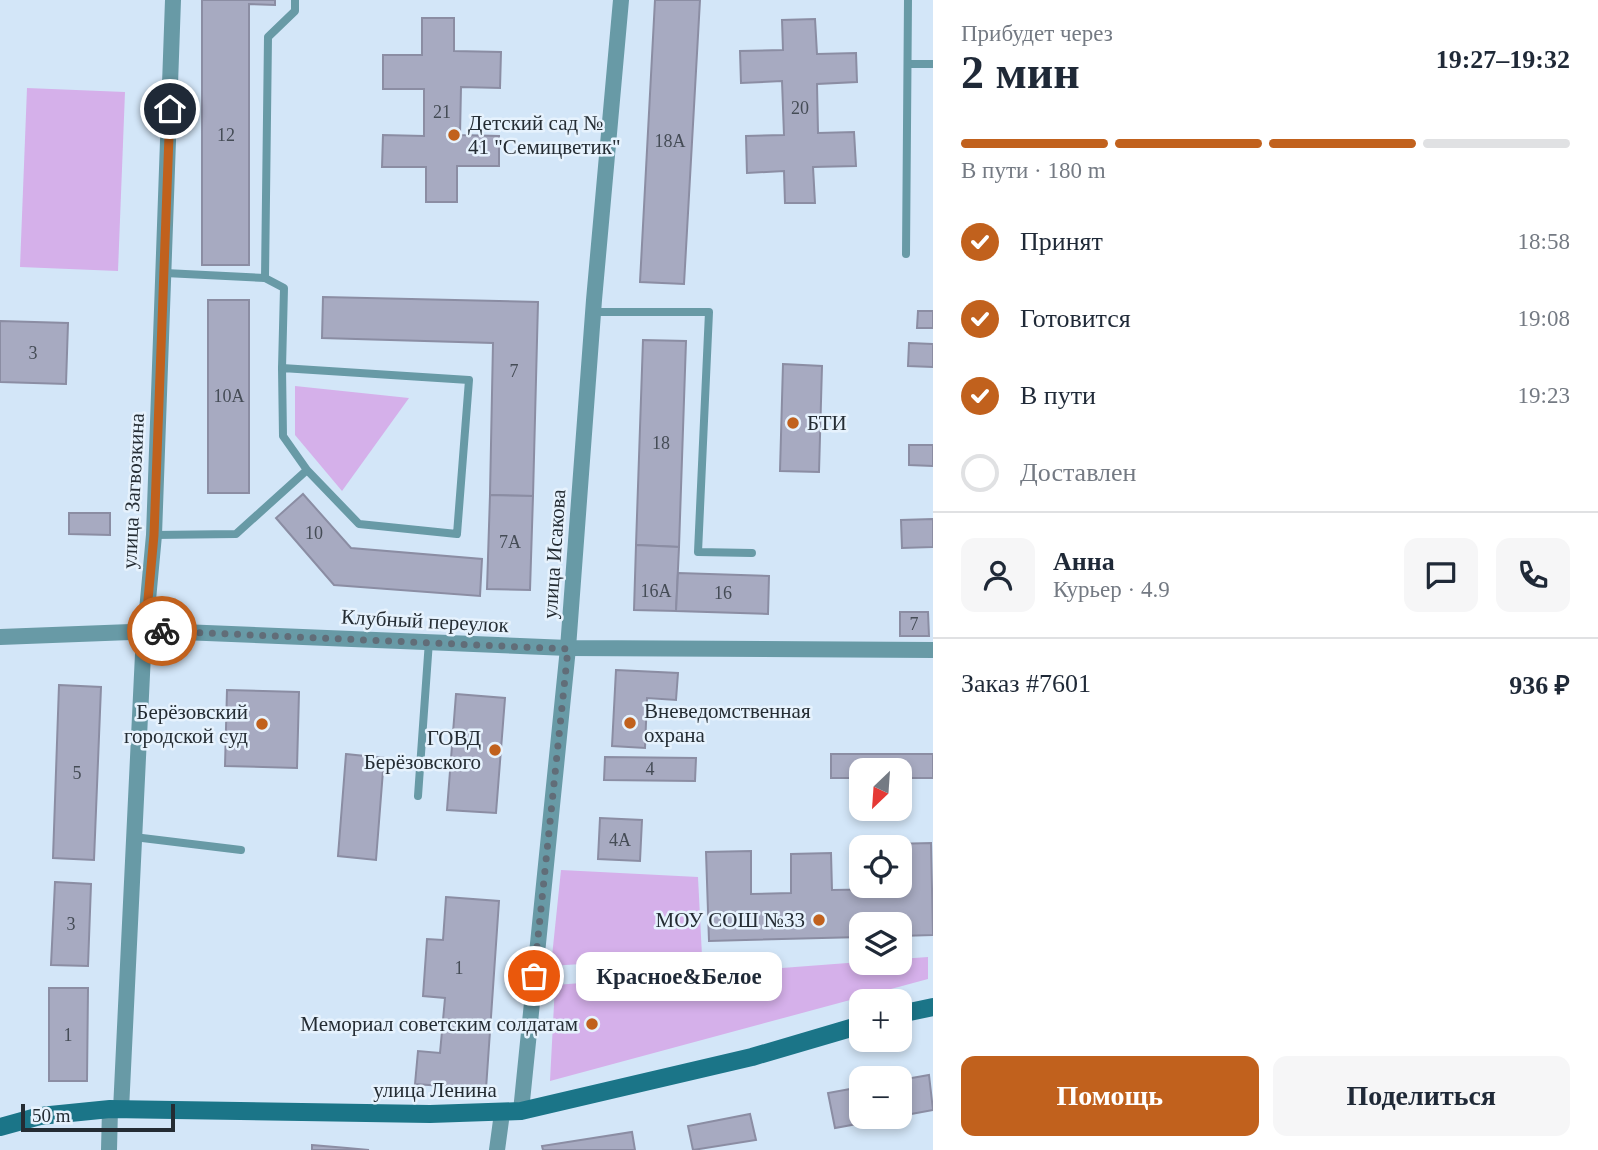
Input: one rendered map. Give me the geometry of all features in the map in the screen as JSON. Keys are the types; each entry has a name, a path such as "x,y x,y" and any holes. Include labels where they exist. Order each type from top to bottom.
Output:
{"main road":[{"path":"912,1011 933,1007"},
{"name":"улица Ленина","path":"0,1127 40,1116 116,1110 521,1111 752,1057 849,1029"}],"street":[{"name":"улица Загвозкина","path":"109,1150 116,1110 145,632 154,535 173,0"},
{"name":"улица Исакова","path":"521,1111 568,649 593,312 621,0"},
{"name":"Клубный переулок","path":"0,638 145,632 568,649 933,650"},
{"path":"497,1150 502,1113"}],"lane":[{"path":"265,278 268,37 295,11 295,0"},
{"path":"906,254 908,0"},
{"path":"908,64 933,64"},
{"path":"165,273 265,278 284,288 282,368 283,436 307,470 359,524 457,534 469,380 282,368"},
{"path":"593,312 709,312 698,552 752,553"},
{"path":"154,535 236,534 307,470"},
{"path":"418,796 429,642"},
{"path":"134,836 242,850"}],"shaded area":[{"path":"27,88 125,92 118,271 20,267"},
{"path":"295,386 409,398 342,491 295,435"},
{"path":"561,870 698,877 702,956 551,966"},
{"path":"928,957 928,979 891,989 849,989 849,1000 550,1081 555,985 849,963 849,975 912,975 912,958"}],"building":[{"path":"202,0 275,0 275,5 249,4 249,265 202,265"},
{"path":"655,0 700,0 684,284 640,282"},
{"path":"422,18 454,18 454,51 501,52 500,88 461,87 460,135 499,136 499,166 457,166 457,202 426,202 426,167 382,167 383,135 424,136 424,89 383,89 383,55 422,55"},
{"path":"815,19 817,54 856,53 857,82 817,84 818,133 854,132 856,166 813,167 815,203 785,203 784,171 747,173 746,136 784,135 782,81 741,83 740,51 783,50 782,20"},
{"path":"323,297 538,302 533,496 490,495 493,343 322,338"},
{"path":"208,300 249,300 249,493 208,493"},
{"path":"918,311 933,311 933,328 917,328"},
{"path":"0,321 68,323 66,384 0,382"},
{"path":"643,340 686,341 679,547 636,545"},
{"path":"909,343 933,344 933,367 908,366"},
{"path":"783,364 822,366 819,472 780,471"},
{"path":"909,445 933,445 933,466 909,465"},
{"path":"303,494 351,548 482,559 480,596 334,585 276,518"},
{"path":"490,495 533,496 530,590 487,589"},
{"path":"69,513 110,513 110,535 69,534"},
{"path":"933,519 933,547 902,548 901,520"},
{"path":"636,545 679,547 676,611 634,610"},
{"path":"678,573 769,576 768,614 676,611"},
{"path":"900,612 928,612 929,636 900,636"},
{"name":"Вневедомственная охрана","path":"616,670 678,673 676,700 647,698 645,748 612,746"},
{"path":"59,685 101,687 94,860 53,858"},
{"path":"227,690 299,692 297,768 225,766"},
{"path":"456,694 505,698 496,813 447,810"},
{"path":"346,754 384,758 376,860 338,856"},
{"path":"831,754 933,754 933,778 912,778 912,758 849,758 849,778 831,778"},
{"path":"605,757 696,758 695,781 604,780"},
{"path":"600,818 642,820 640,861 598,859"},
{"path":"912,843 931,843 933,935 912,936 912,912 849,912 849,937 709,941 706,852 751,851 751,894 791,893 791,854 831,853 832,890 849,890 849,898 912,898"},
{"path":"55,882 91,884 88,966 51,965"},
{"path":"446,897 499,901 486,1089 415,1084 418,1051 440,1053 445,998 423,996 427,939 443,940"},
{"path":"49,988 88,988 87,1081 49,1081"},
{"path":"929,1075 933,1110 912,1114 912,1078"},
{"path":"849,1089 849,1125 835,1128 828,1093"},
{"path":"750,1114 756,1140 693,1150 688,1126"},
{"path":"632,1132 635,1150 543,1150 542,1146"},
{"path":"312,1145 347,1148 369,1150 312,1150"}],"way so far":[{"path":"162,631 568,649 534,976"}],"place":[{"name":"Детский сад № 41 \"Семицветик\"","path":"454,135"},
{"name":"БТИ","path":"793,423"},
{"name":"Вневедомственная охрана","path":"630,723"},
{"name":"Берёзовский городской суд","path":"262,724"},
{"name":"ГОВД Берёзовского","path":"495,750"},
{"name":"МОУ СОШ №33","path":"819,920"},
{"name":"Красное&Белое","path":"534,976"},
{"name":"Мемориал советским солдатам","path":"592,1024"}],"route":[{"path":"162,631 145,632 154,535 170,109"}]}
